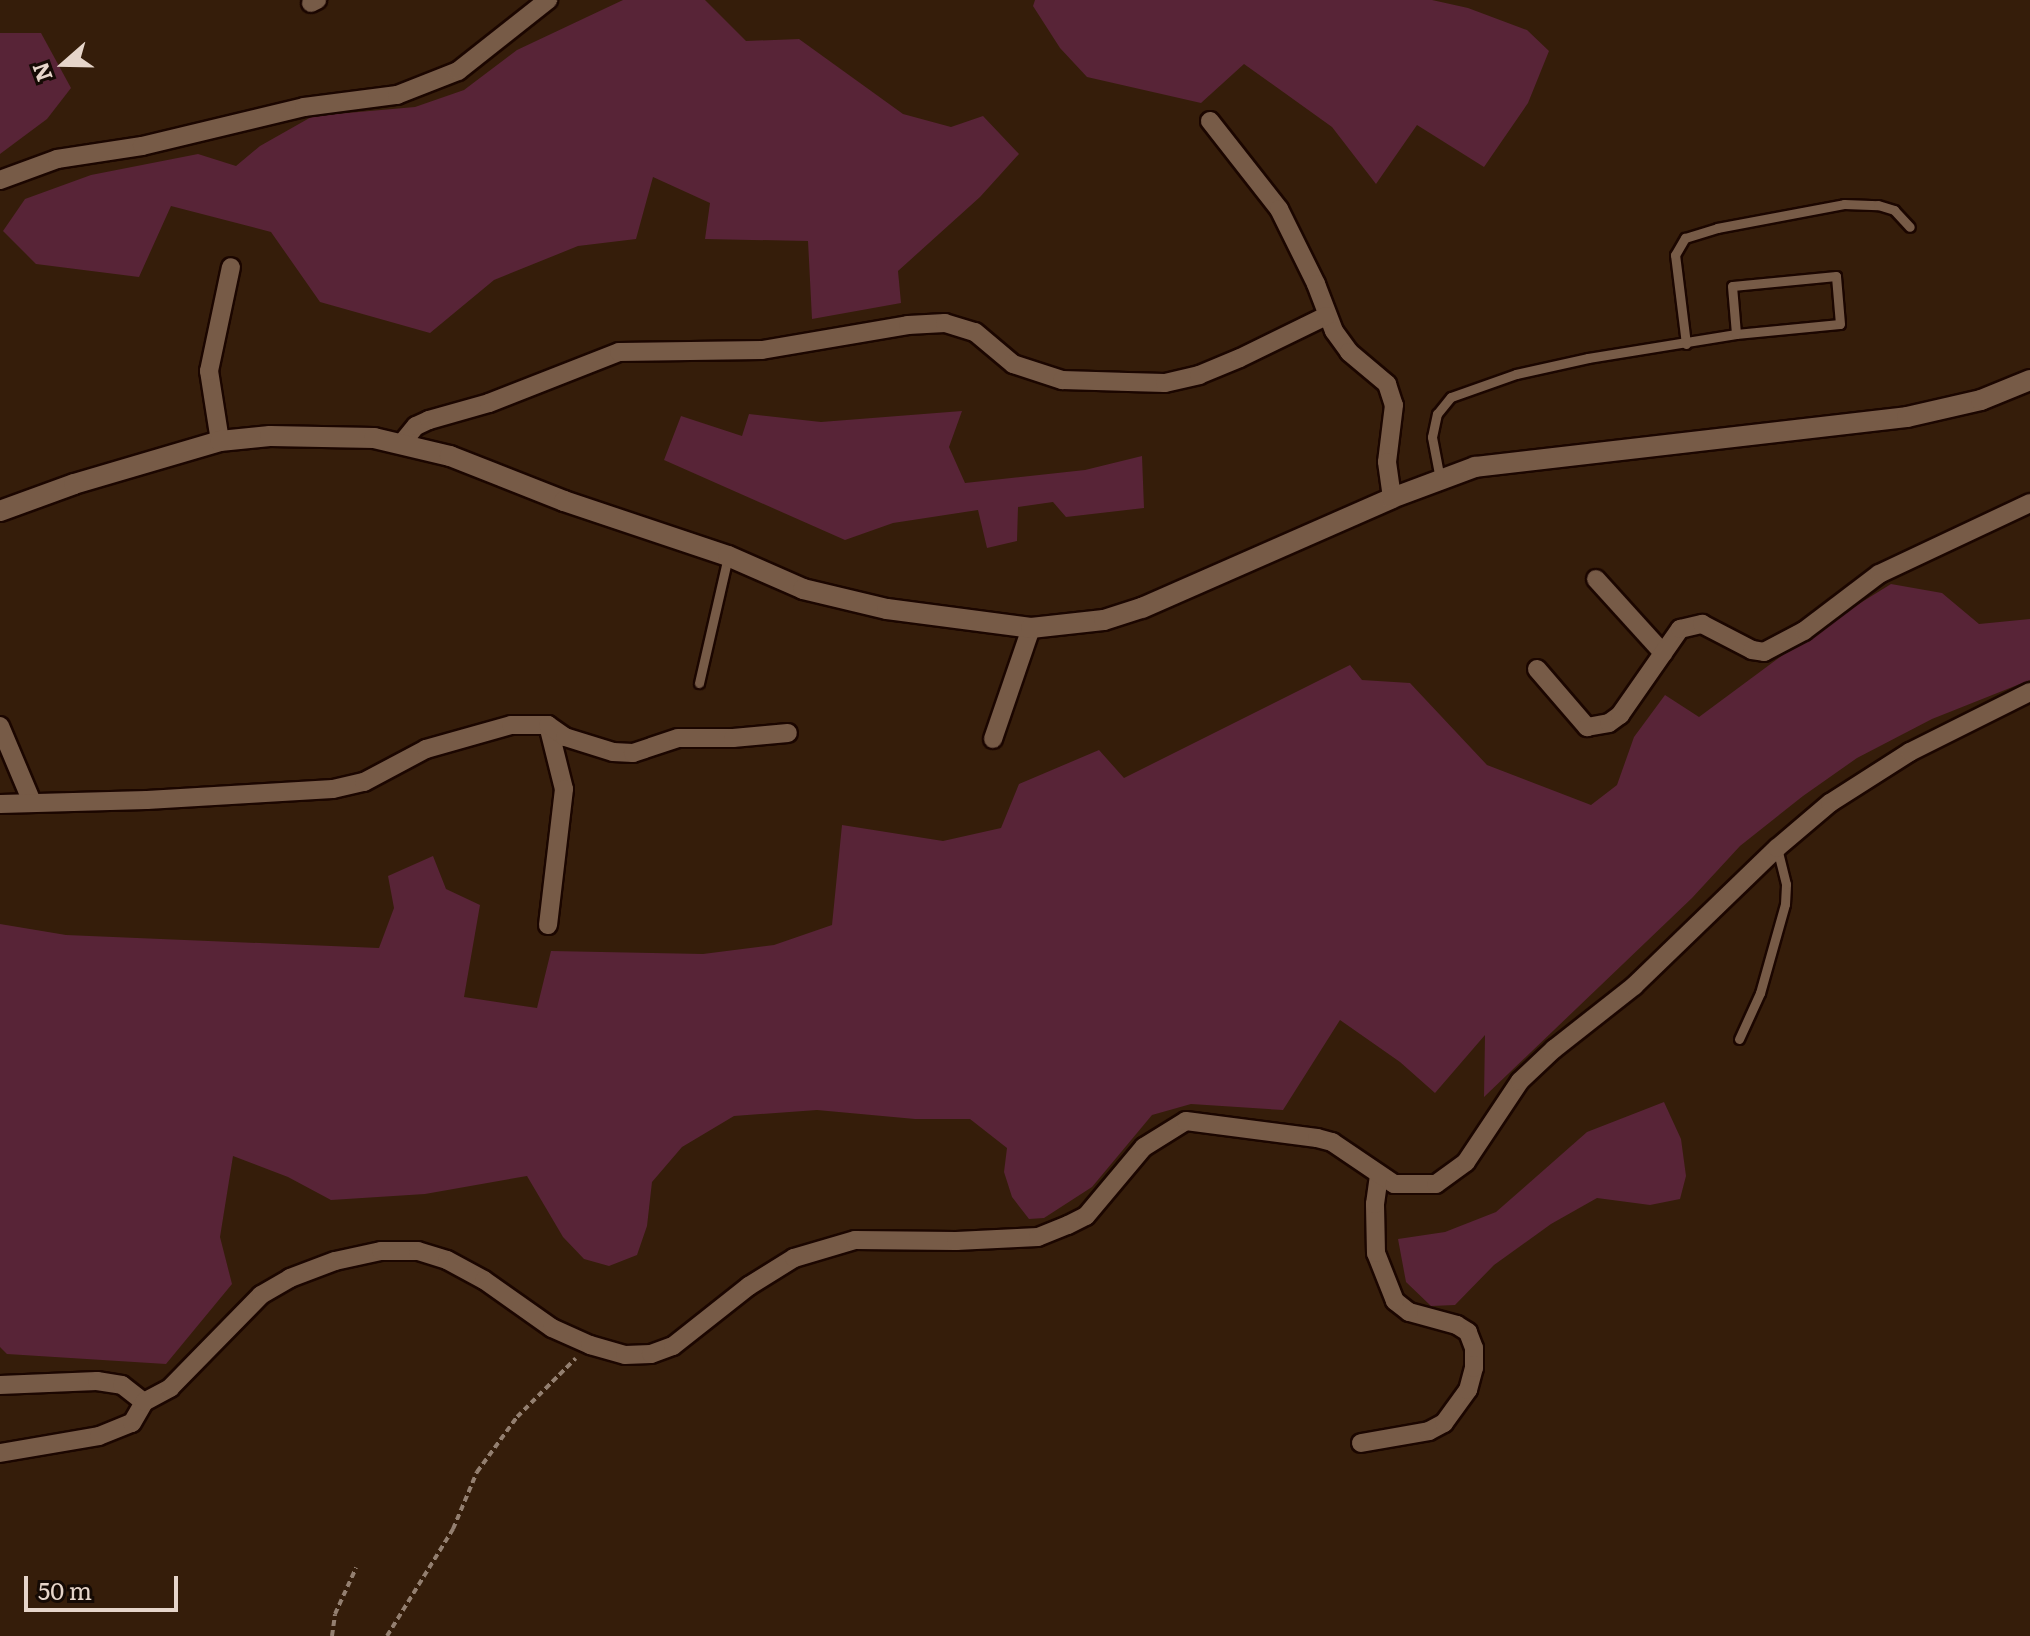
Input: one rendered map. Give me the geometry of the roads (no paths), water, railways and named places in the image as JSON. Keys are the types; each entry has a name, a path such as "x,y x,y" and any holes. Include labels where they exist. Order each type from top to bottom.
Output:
{"street":[{"path":"0,180 57,159 142,146 304,107 397,95 458,71 548,0"},
{"path":"1210,121 1279,209 1316,284 1326,316 1349,352 1387,384 1394,405 1387,462 1392,498"},
{"path":"220,441 209,371 231,267"},
{"path":"402,443 416,426 429,420 489,403 619,352 762,350 908,325 945,323 975,332 1013,364 1062,380 1107,384 1165,383 1199,375 1240,358 1326,316"},
{"path":"0,511 74,484 220,441 329,435 402,443 450,456 564,501 728,556 803,589 887,609 1031,628 1104,620 1142,608 1392,498 1475,467 1520,459 1907,417 1981,400 2030,380"},
{"path":"1537,669 1587,727 1595,728 1620,715 1680,629 1702,624 1752,650 1764,652 1804,631 1879,574 2030,503"},
{"path":"1596,579 1663,653"},
{"path":"993,739 1031,628"},
{"path":"0,1453 99,1436 132,1423 144,1402 170,1388 261,1295 290,1278 335,1261 381,1251 418,1251 447,1260 484,1280 552,1328 590,1345 625,1355 651,1354 673,1346 749,1286 794,1258 855,1240 956,1241 1038,1237 1086,1216 1144,1147 1186,1121 1332,1142 1394,1184 1436,1184 1466,1162 1520,1081 1554,1049 1634,986 1777,848 1830,803 1868,777 1967,721 2030,692"},
{"path":"0,804 147,800 333,789 364,782 426,749 511,725 548,725 565,737 613,752 633,753 678,738 733,738 788,733"},
{"path":"548,725 564,789 548,925"},
{"path":"0,726 32,802"},
{"path":"1361,1443 1429,1431 1444,1423 1468,1390 1474,1368 1474,1348 1468,1332 1457,1325 1409,1312 1395,1301 1376,1253 1375,1204 1379,1174"},
{"path":"0,1385 97,1381 122,1385 144,1402"}],"lane":[{"path":"1686,344 1675,255 1685,238 1732,224 1844,204 1878,205 1894,210 1910,227"},
{"path":"1440,479 1432,437 1437,414 1451,397 1516,374 1588,358 1736,334 1840,324 1836,276 1732,286 1736,334"},
{"path":"699,683 728,556"},
{"path":"1739,1039 1760,993 1785,904 1786,884 1777,848"}]}
